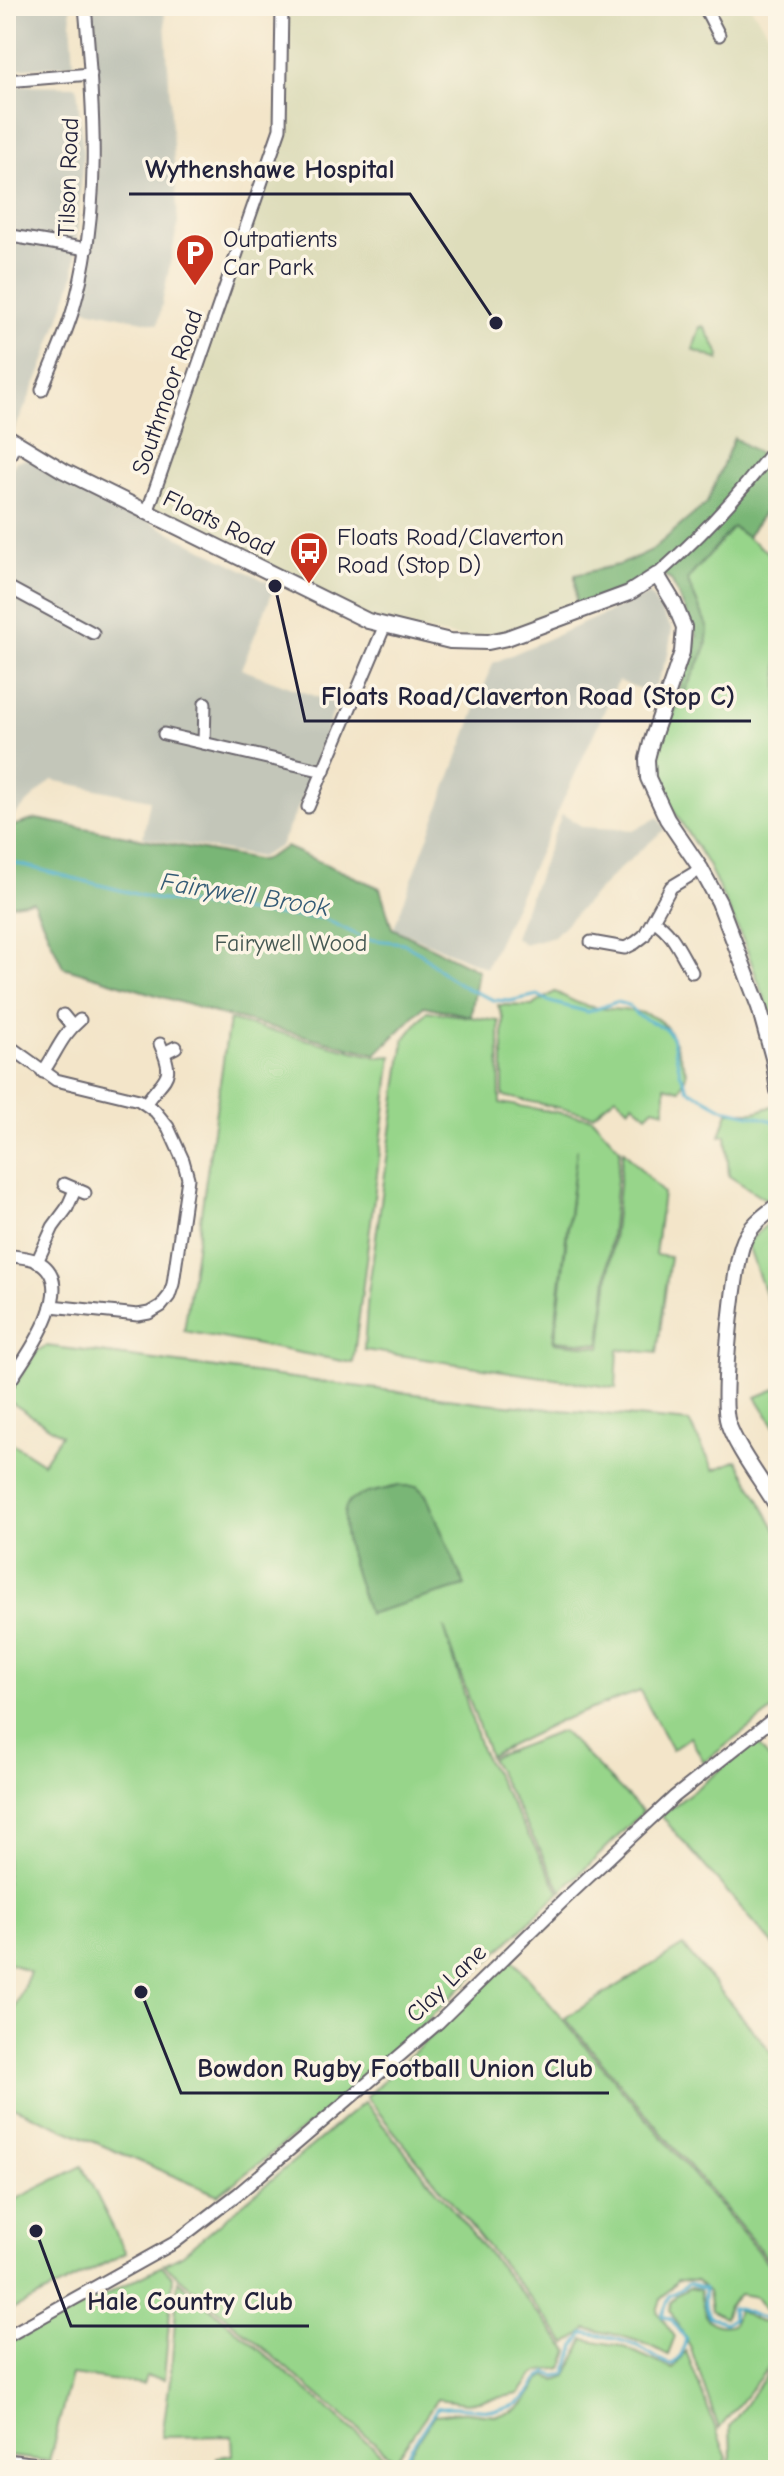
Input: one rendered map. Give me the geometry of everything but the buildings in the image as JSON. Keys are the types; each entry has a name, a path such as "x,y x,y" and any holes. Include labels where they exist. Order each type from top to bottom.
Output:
{"street":[{"name":"Tilson Road","path":"42,390 73,311 87,249 95,177 85,6"},
{"name":"Southmoor Road","path":"147,513 280,129 282,6"},
{"path":"704,6 719,35"},
{"path":"6,81 91,74"},
{"path":"6,235 87,249"},
{"path":"6,462 11,440"},
{"name":"Floats Road","path":"11,440 147,513 368,621 450,641 488,642 507,638 629,593 657,575 693,543 778,443"},
{"path":"657,575 684,627 682,652 647,759 648,778 667,819 719,902 759,1007 773,1058 778,1091"},
{"path":"6,586 93,633"},
{"path":"308,807 385,625"},
{"path":"204,743 205,703"},
{"path":"164,734 324,771"},
{"path":"591,942 625,948 644,936 671,887 701,869"},
{"path":"653,920 673,936 692,972"},
{"path":"43,1072 56,1054 62,1037 76,1023 63,1015"},
{"path":"6,1044 60,1081 125,1094 146,1103 168,1127 187,1174 169,1296 157,1309 138,1315 51,1306"},
{"path":"146,1103 167,1076 169,1067 162,1048 176,1047"},
{"path":"37,1262 75,1189"},
{"path":"778,1205 758,1220 741,1246 725,1403 729,1427 778,1508"},
{"path":"6,1255 37,1262 51,1279 51,1306 41,1332 6,1387"},
{"name":"Clay Lane","path":"6,2337 174,2243 239,2193 439,2022 674,1797 778,1715"},
{"path":"6,2460 87,2470"}],"shaded area":[{"path":"6,6 70,6 74,64 6,70"},
{"path":"90,6 164,6 178,223 158,324 82,308 98,217 97,74"},
{"path":"282,6 750,6 778,48 778,443 657,575 488,642 368,621 147,513 274,151"},
{"path":"6,85 77,86 83,153 74,276 42,369 14,431 6,424"},
{"path":"27,459 275,586 241,669 336,704 305,793 280,846 260,857 143,837 150,800 52,780 6,823 6,479 16,461"},
{"path":"650,594 672,629 668,655 653,693 618,681 486,968 394,928 493,663"},
{"path":"562,814 583,827 635,830 658,817 665,829 617,871 554,936 524,944 514,937"}],"green space":[{"path":"704,326 720,355 719,360 693,350 700,327"},
{"path":"734,438 778,465 778,493 747,537 733,527 687,580 708,628 706,648 665,732 697,636 671,580 652,570 621,590 576,604 575,575 622,564 652,550 707,503"},
{"path":"733,527 778,560 778,1034 743,940 708,865 654,779 665,732 706,647 708,628 687,580"},
{"name":"Fairywell Wood","path":"36,819 261,861 286,847 380,888 392,928 478,970 471,1016 424,1006 376,1054 219,1014 63,967 33,901 6,905 6,828"},
{"path":"555,992 583,1005 649,1015 666,1027 687,1072 680,1090 665,1086 665,1111 654,1108 647,1115 633,1103 629,1108 616,1096 593,1115 503,1096 503,1018 498,1005 532,1006"},
{"path":"427,1011 499,1021 500,1103 592,1118 620,1149 600,1344 555,1340 577,1149 553,1342 601,1347 623,1150 663,1193 655,1255 670,1257 657,1353 618,1349 616,1388 364,1350 368,1293 404,1040"},
{"path":"229,1020 377,1057 392,1056 353,1363 184,1331"},
{"path":"773,1106 778,1120 778,1191 768,1201 729,1176 726,1135 720,1136 728,1112 755,1112"},
{"path":"778,1214 778,1330 747,1243"},
{"path":"46,1346 485,1403 689,1422 714,1470 737,1460 778,1533 778,1706 704,1762 690,1737 672,1750 640,1691 562,1720 489,1756 444,1627 481,1750 560,1892 388,2058 218,2195 6,2104 6,2029 30,1972 6,1961 6,1439 43,1463 61,1435 6,1399 37,1351"},
{"path":"778,1388 778,1431 756,1397"},
{"path":"398,1486 417,1486 426,1495 465,1586 368,1614 346,1537 345,1509 350,1501 361,1495"},
{"path":"562,1731 643,1812 562,1891 490,1758"},
{"path":"756,1742 778,1770 778,1950 661,1816"},
{"path":"683,1946 778,2060 778,2271 565,2018"},
{"path":"513,1960 778,2275 778,2309 767,2313 756,2297 739,2294 728,2306 724,2318 711,2310 708,2292 697,2281 677,2280 661,2299 657,2311 675,2337 668,2355 629,2338 587,2329 567,2344 366,2097"},
{"path":"364,2102 569,2351 563,2368 537,2373 519,2394 467,2403 437,2399 395,2460 164,2264 182,2255"},
{"path":"82,2166 126,2253 6,2313 6,2204"},
{"path":"162,2266 173,2277 164,2379 146,2376 143,2384 71,2375 49,2461 6,2456 6,2345"},
{"path":"178,2280 393,2464 390,2470 219,2470 217,2457 233,2455 232,2436 162,2437 171,2373"},
{"path":"689,2288 699,2290 704,2311 716,2325 733,2324 737,2310 759,2322 778,2323 778,2355 719,2429 690,2346 670,2311 676,2295"},
{"path":"584,2339 621,2346 673,2369 686,2351 727,2458 722,2470 398,2470 435,2415 463,2412 496,2415 515,2410 546,2376 556,2380 567,2376"},
{"path":"778,2359 778,2470 726,2470 731,2457 730,2426"}],"waterway":[{"name":"Fairywell Brook","path":"6,861 155,899 263,914 323,918 365,939 403,943 466,988 494,1000 510,1001 538,995 550,1002 588,1012 616,1002 628,1005 637,1015 666,1029 672,1037 680,1072 688,1089 725,1109 774,1121 778,1132"},
{"path":"396,2470 437,2408 487,2410 517,2404 547,2373 556,2376 566,2374 575,2346 584,2333 631,2344 672,2365 681,2356 686,2339 671,2319 662,2316 670,2295 689,2284 704,2289 704,2304 709,2316 724,2323 732,2319 731,2308 763,2318 778,2319"}],"place":[{"name":"Outpatients Car Park","path":"195,287"},
{"name":"Wythenshawe Hospital","path":"496,323"},
{"name":"Floats Road/Claverton Road (Stop D)","path":"309,585"},
{"name":"Floats Road/Claverton Road (Stop C)","path":"275,586"},
{"name":"Bowdon Rugby Football Union Club","path":"141,1992"},
{"name":"Hale Country Club","path":"36,2231"}]}
